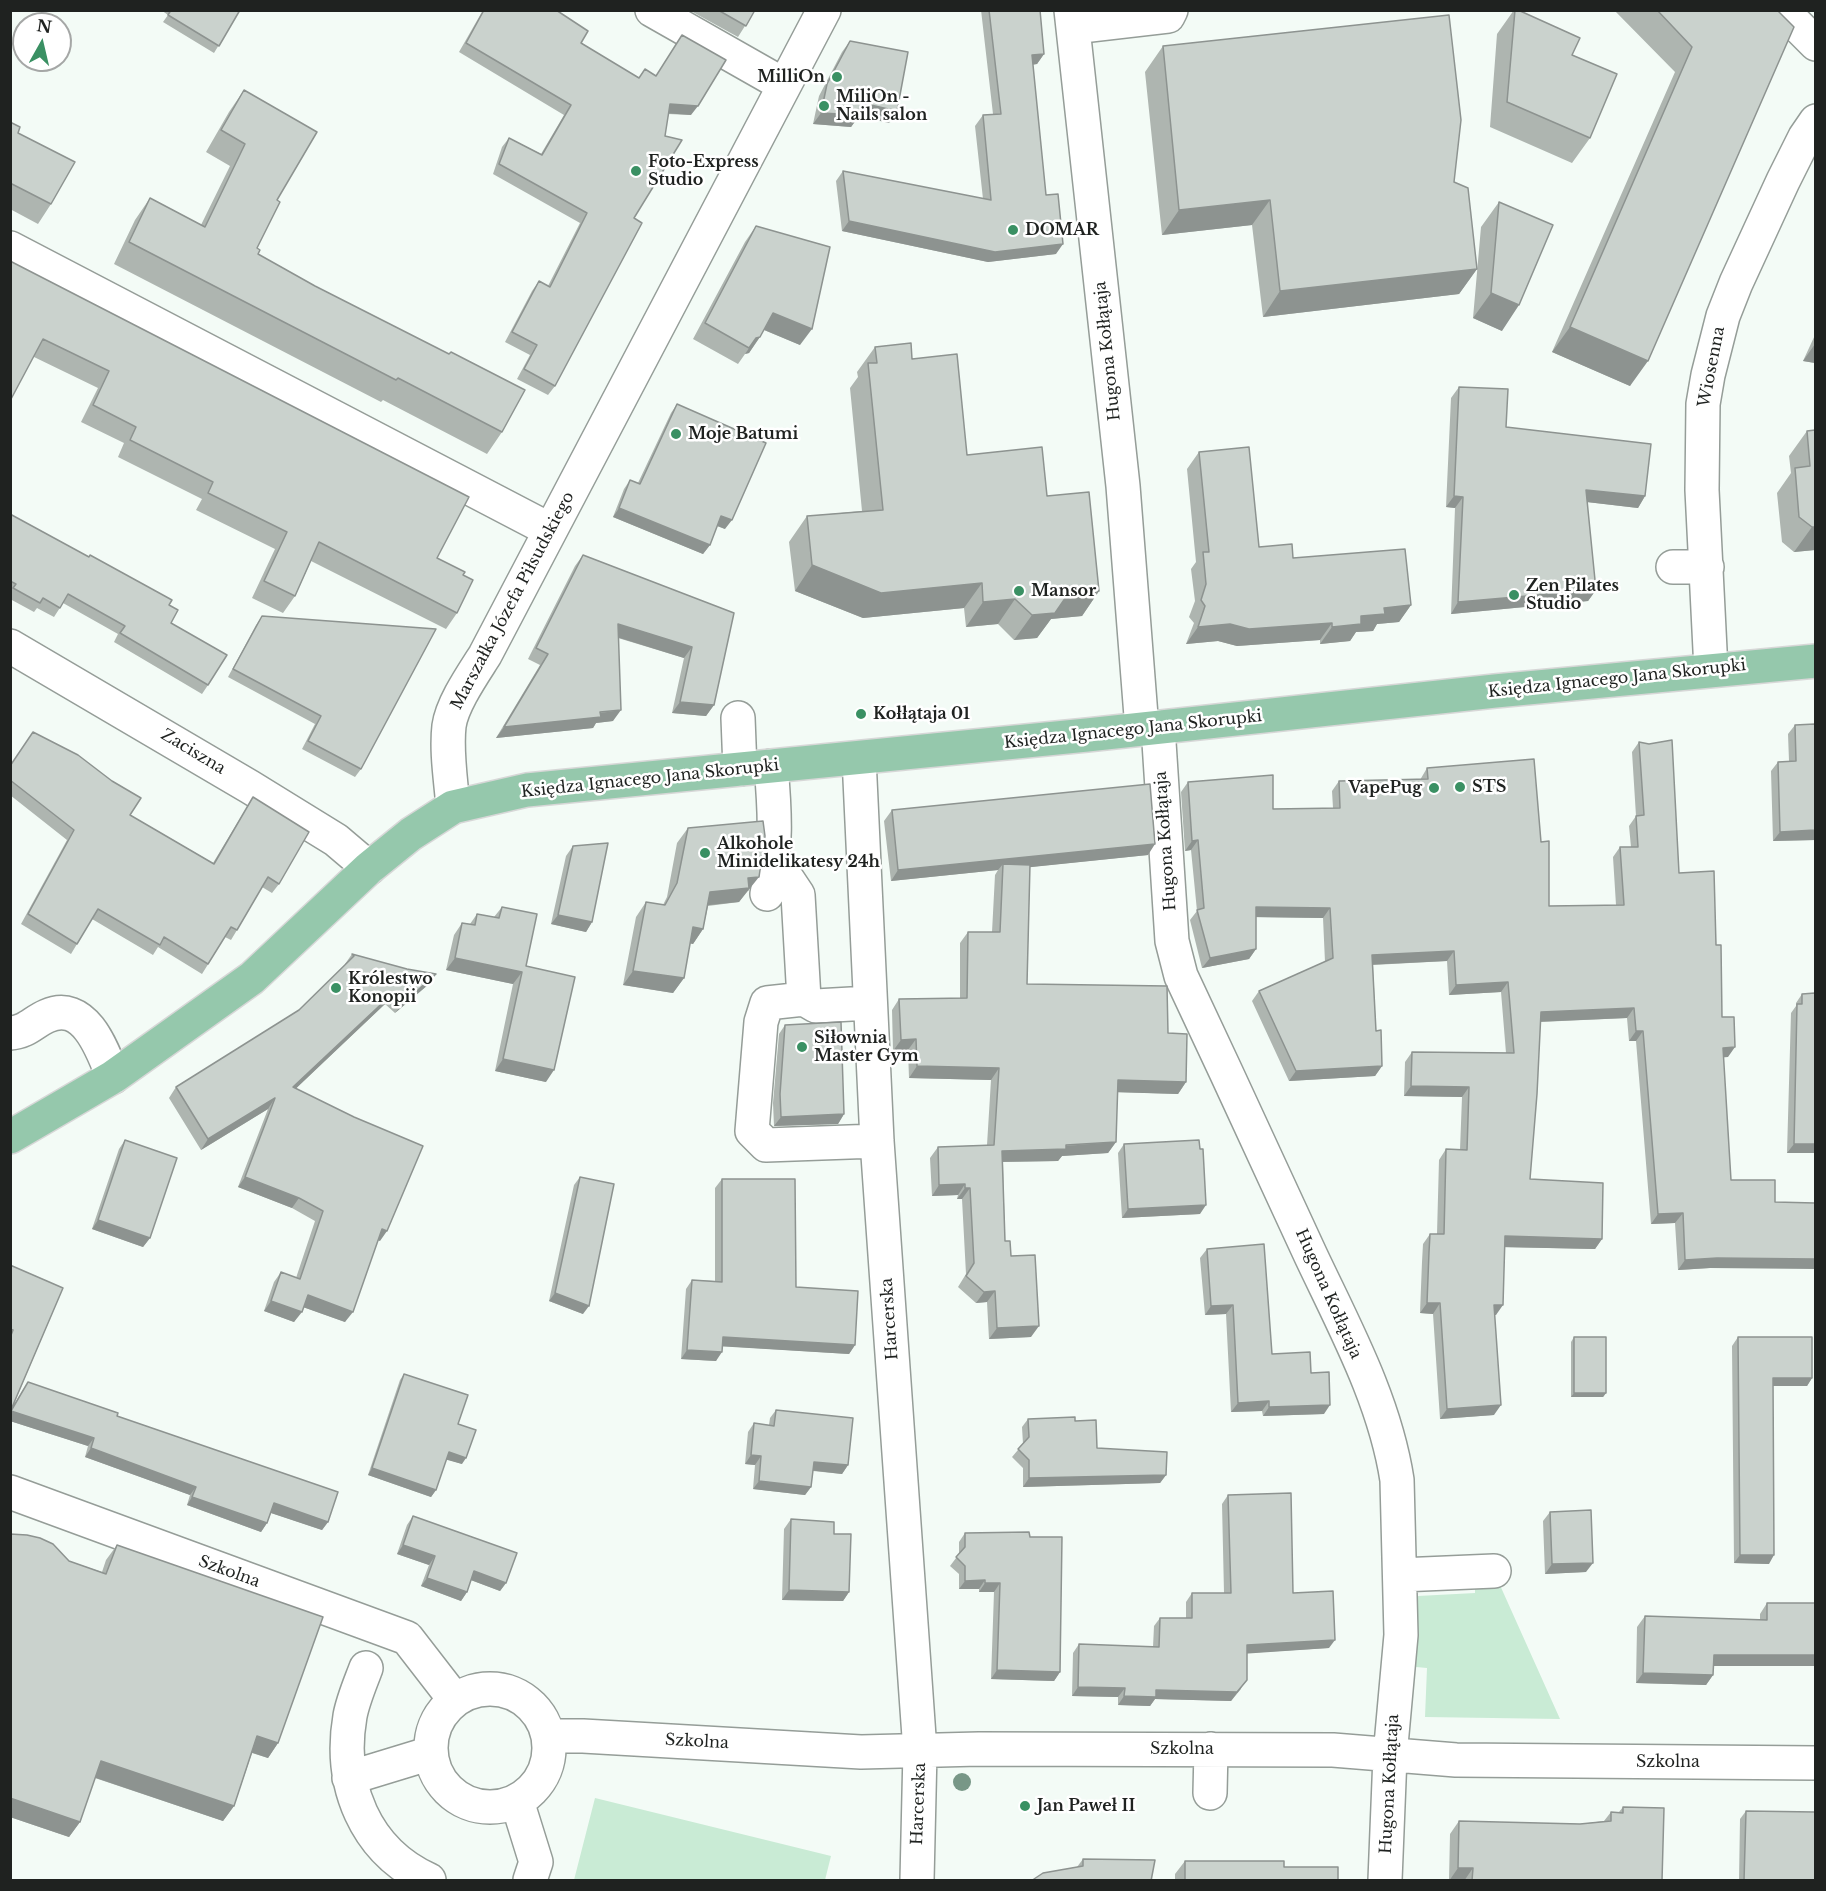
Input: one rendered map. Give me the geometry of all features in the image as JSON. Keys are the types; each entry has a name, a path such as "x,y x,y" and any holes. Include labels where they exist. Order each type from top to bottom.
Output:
{"main road":[{"name":"Księdza Ignacego Jana Skorupki","path":"453,807 527,790 1815,661"},
{"path":"10,1137 113,1077 252,978 369,868 411,834 453,807"}],"street":[{"path":"652,10 784,85"},
{"name":"Marszałka Józefa Piłsudskiego","path":"453,807 449,763 449,725 464,689 824,10"},
{"path":"1072,19 1133,21 1168,16 1172,10"},
{"path":"1782,10 1815,44"},
{"name":"Hugona Kołłątaja","path":"1072,19 1109,487 1150,728 1173,941 1181,976 1380,1408 1397,1480 1401,1635 1390,1756 1384,1881"},
{"name":"Wiosenna","path":"1712,670 1702,490 1703,405 1718,333 1736,283 1762,223 1815,121"},
{"path":"10,248 550,530"},
{"path":"1672,567 1707,567"},
{"name":"Zaciszna","path":"10,646 87,689 259,792 336,840 369,868"},
{"path":"738,718 775,811 774,865 778,887 798,895 804,999"},
{"name":"Harcerska","path":"859,758 877,1141 920,1751 917,1881"},
{"path":"869,1004 816,1006 804,999 767,1003 760,1022 752,1131 766,1145 877,1141"},
{"path":"10,1033 21,1032 45,1016 56,1012 70,1014 84,1021 101,1046 113,1077"},
{"name":"Szkolna","path":"10,1492 407,1638 455,1700"},
{"path":"1400,1575 1494,1571"},
{"path":"366,1668 350,1714 347,1740 349,1778 359,1809 378,1842 396,1862 429,1881"},
{"path":"487,1689 520,1696 543,1720 549,1736 550,1753 546,1770 537,1785 525,1797 510,1805 494,1808 477,1807 461,1800 448,1790 438,1776 431,1753 435,1727 443,1712 455,1700 470,1692 487,1689"},
{"name":"Szkolna","path":"549,1736 861,1752 979,1749 1333,1750 1456,1760 1815,1763"},
{"path":"1210,1749 1210,1793"},
{"path":"349,1778 431,1753"},
{"path":"517,1801 536,1862 530,1881"}],"green space":[{"path":"1499,1583 1560,1719 1425,1717 1427,1668 1416,1667 1418,1596 1475,1593 1475,1585"},
{"path":"595,1798 831,1856 825,1880 574,1880"}],"building":[{"path":"171,10 240,10 219,46 168,15"},
{"path":"484,10 556,10 588,31 581,43 639,78 645,69 656,76 682,35 726,60 698,106 670,104 665,136 682,140 634,218 642,223 555,386 524,369 537,345 512,332 539,281 550,287 587,213 499,164 509,138 542,155 571,105 466,43"},
{"path":"718,10 755,10 746,26"},
{"path":"989,10 1040,10 1044,54 1032,55 1046,195 1058,194 1063,244 995,252 849,221 843,171 991,200 983,115 1001,114"},
{"path":"1515,10 1580,38 1572,55 1617,74 1590,138 1507,102"},
{"path":"1657,10 1777,10 1794,27 1648,361 1570,327 1692,47"},
{"path":"1449,15 1461,120 1454,182 1468,188 1477,269 1280,291 1270,200 1179,210 1163,46"},
{"path":"850,41 908,52 897,111 862,103 859,115 821,113 827,84"},
{"path":"244,90 317,132 277,200 280,202 257,248 260,250 258,254 315,286 525,390 502,432 129,242 150,198 205,227 245,144 221,130"},
{"path":"10,122 20,127 18,133 75,162 51,204 10,183"},
{"path":"1499,202 1553,225 1519,305 1491,293"},
{"path":"756,226 830,247 812,329 773,313 760,337 756,338 749,348 705,323"},
{"path":"10,261 469,497 437,558 465,572 463,575 473,580 457,613 319,542 295,596 264,581 287,532 208,493 213,482 130,440 136,427 93,405 109,371 43,339 10,401"},
{"path":"911,343 912,359 957,354 967,455 1042,447 1047,496 1089,492 1099,591 1068,594 1055,613 1032,615 1015,599 983,602 982,583 881,593 812,565 807,516 883,510 868,363 877,363 875,347"},
{"path":"1459,387 1508,389 1506,427 1651,444 1645,496 1586,490 1596,590 1458,602 1463,497 1454,496"},
{"path":"677,404 766,443 732,520 721,516 710,545 619,508 630,480 640,484"},
{"path":"1815,430 1815,527 1812,527 1799,517 1795,468 1810,466 1807,431"},
{"path":"1249,447 1259,547 1292,544 1293,558 1405,549 1411,605 1384,608 1385,614 1361,616 1361,624 1332,627 1332,623 1249,629 1230,624 1198,627 1205,606 1201,600 1206,584 1203,552 1209,552 1199,452"},
{"path":"10,514 172,600 169,605 178,610 171,623 227,655 208,685 120,633 125,626 68,594 60,608 43,598 40,603 13,588 16,584 10,581"},
{"path":"583,555 734,613 714,705 680,702 692,647 618,624 621,710 600,712 601,717 504,727 548,654 536,648"},
{"path":"262,616 436,629 361,769 308,741 321,716 233,669"},
{"path":"1815,724 1815,830 1780,832 1778,762 1796,761 1795,725"},
{"path":"33,732 78,755 112,781 141,798 130,815 214,864 253,797 309,832 279,884 268,877 237,930 231,927 208,964 164,937 160,945 98,909 77,944 28,914 74,830 10,780 10,766"},
{"path":"1672,740 1679,873 1714,871 1716,945 1721,945 1722,1017 1734,1017 1735,1047 1723,1048 1731,1180 1775,1180 1775,1202 1815,1203 1815,1259 1685,1260 1683,1213 1658,1214 1643,1031 1636,1031 1634,1008 1541,1012 1530,1179 1603,1183 1602,1239 1505,1236 1503,1305 1494,1305 1501,1405 1447,1409 1440,1303 1427,1303 1430,1234 1444,1234 1446,1149 1467,1150 1469,1087 1411,1086 1412,1052 1514,1053 1508,982 1456,985 1454,951 1372,955 1376,1031 1381,1030 1382,1066 1296,1071 1259,991 1333,958 1330,908 1256,907 1256,949 1210,958 1197,910 1204,908 1198,840 1192,841 1188,782 1273,775 1273,809 1340,808 1339,781 1428,779 1427,768 1534,759 1541,842 1549,841 1549,906 1624,905 1620,847 1638,847 1636,816 1644,815 1639,742 1649,744"},
{"path":"1150,784 1155,844 898,870 892,810"},
{"path":"763,821 765,836 759,877 748,878 749,888 710,892 703,929 693,927 684,978 633,971 646,902 665,905 677,883 688,828"},
{"path":"608,843 592,922 558,915 573,846"},
{"path":"1003,864 1030,865 1027,984 1167,986 1168,1033 1187,1034 1186,1082 1118,1080 1116,1142 1066,1145 1066,1149 1002,1151 1005,1241 1010,1241 1011,1256 1035,1255 1039,1326 997,1328 995,1291 984,1292 966,1276 974,1263 970,1188 965,1188 965,1184 939,1185 938,1147 994,1145 999,1068 917,1066 916,1039 901,1040 899,999 967,998 968,932 1000,932"},
{"path":"502,907 537,914 526,966 575,977 554,1070 503,1059 522,972 455,958 462,923 475,925 477,914 499,918"},
{"path":"352,954 407,969 436,974 403,1003 393,993 293,1087 354,1117 423,1146 387,1231 382,1229 353,1312 308,1295 302,1312 271,1301 281,1272 300,1279 323,1211 299,1198 245,1177 275,1098 208,1139 176,1087 299,1010 354,956"},
{"path":"1815,993 1815,1144 1794,1144 1797,1004 1802,1004 1802,994"},
{"path":"841,1022 844,1114 781,1117 780,1094 785,1025"},
{"path":"125,1140 177,1158 150,1238 98,1220"},
{"path":"1199,1140 1200,1149 1203,1149 1206,1205 1128,1209 1124,1144"},
{"path":"580,1177 614,1184 589,1306 555,1293"},
{"path":"722,1179 795,1179 796,1287 858,1291 855,1345 723,1337 722,1352 687,1350 692,1280 722,1282"},
{"path":"1264,1244 1272,1354 1310,1352 1311,1373 1329,1372 1330,1405 1269,1407 1269,1401 1238,1403 1233,1305 1211,1306 1207,1249"},
{"path":"10,1265 63,1288 10,1412 10,1338 13,1330 10,1329"},
{"path":"1574,1337 1606,1337 1606,1393 1574,1393"},
{"path":"1738,1337 1812,1337 1812,1378 1773,1378 1774,1555 1740,1555"},
{"path":"404,1374 468,1395 458,1424 476,1430 466,1458 449,1452 436,1490 372,1468"},
{"path":"28,1382 118,1413 117,1416 338,1492 328,1522 274,1503 267,1523 192,1497 196,1487 91,1448 94,1438 11,1411"},
{"path":"776,1410 853,1418 848,1465 814,1462 811,1487 759,1481 761,1456 751,1455 754,1423 774,1426"},
{"path":"1075,1417 1075,1421 1096,1420 1097,1448 1167,1452 1166,1475 1029,1478 1029,1460 1018,1449 1029,1437 1028,1419"},
{"path":"1291,1493 1293,1593 1333,1591 1335,1640 1247,1645 1247,1680 1237,1692 1156,1690 1156,1697 1124,1696 1125,1688 1078,1687 1079,1644 1159,1647 1160,1618 1192,1618 1192,1593 1231,1593 1228,1495"},
{"path":"1591,1510 1593,1563 1552,1564 1550,1512"},
{"path":"413,1516 517,1553 506,1583 474,1571 467,1592 427,1578 435,1556 403,1545"},
{"path":"791,1519 834,1522 834,1534 851,1534 849,1592 789,1590"},
{"path":"1029,1532 1030,1537 1062,1537 1060,1672 997,1670 1000,1583 985,1583 985,1580 965,1581 965,1566 956,1557 965,1547 965,1533"},
{"path":"10,1534 40,1538 53,1544 69,1561 106,1574 117,1545 323,1617 278,1743 257,1736 234,1806 101,1761 80,1822 10,1798"},
{"path":"1767,1603 1815,1603 1815,1655 1714,1655 1713,1675 1643,1673 1645,1616 1767,1620"},
{"path":"1623,1807 1664,1808 1662,1881 1472,1881 1473,1868 1458,1868 1459,1821 1580,1824 1611,1821 1611,1812 1623,1813"},
{"path":"1746,1811 1815,1812 1815,1881 1744,1881"},
{"path":"1083,1859 1155,1860 1151,1881 1031,1881 1043,1873 1083,1866"},
{"path":"1185,1861 1284,1861 1284,1867 1338,1867 1338,1881 1185,1881"}],"place":[{"name":"MilliOn","path":"837,77"},
{"name":"MiliOn - Nails salon","path":"824,106"},
{"name":"Foto-Express Studio","path":"636,171"},
{"name":"DOMAR","path":"1013,230"},
{"name":"Moje Batumi","path":"676,434"},
{"name":"Mansor","path":"1019,591"},
{"name":"Zen Pilates Studio","path":"1514,595"},
{"name":"Kołłątaja 01","path":"861,714"},
{"name":"STS","path":"1460,787"},
{"name":"VapePug","path":"1434,788"},
{"name":"Alkohole Minidelikatesy 24h","path":"705,853"},
{"name":"Królestwo Konopii","path":"336,988"},
{"name":"Siłownia Master Gym","path":"802,1047"},
{"name":"Jan Paweł II","path":"1025,1806"}]}
